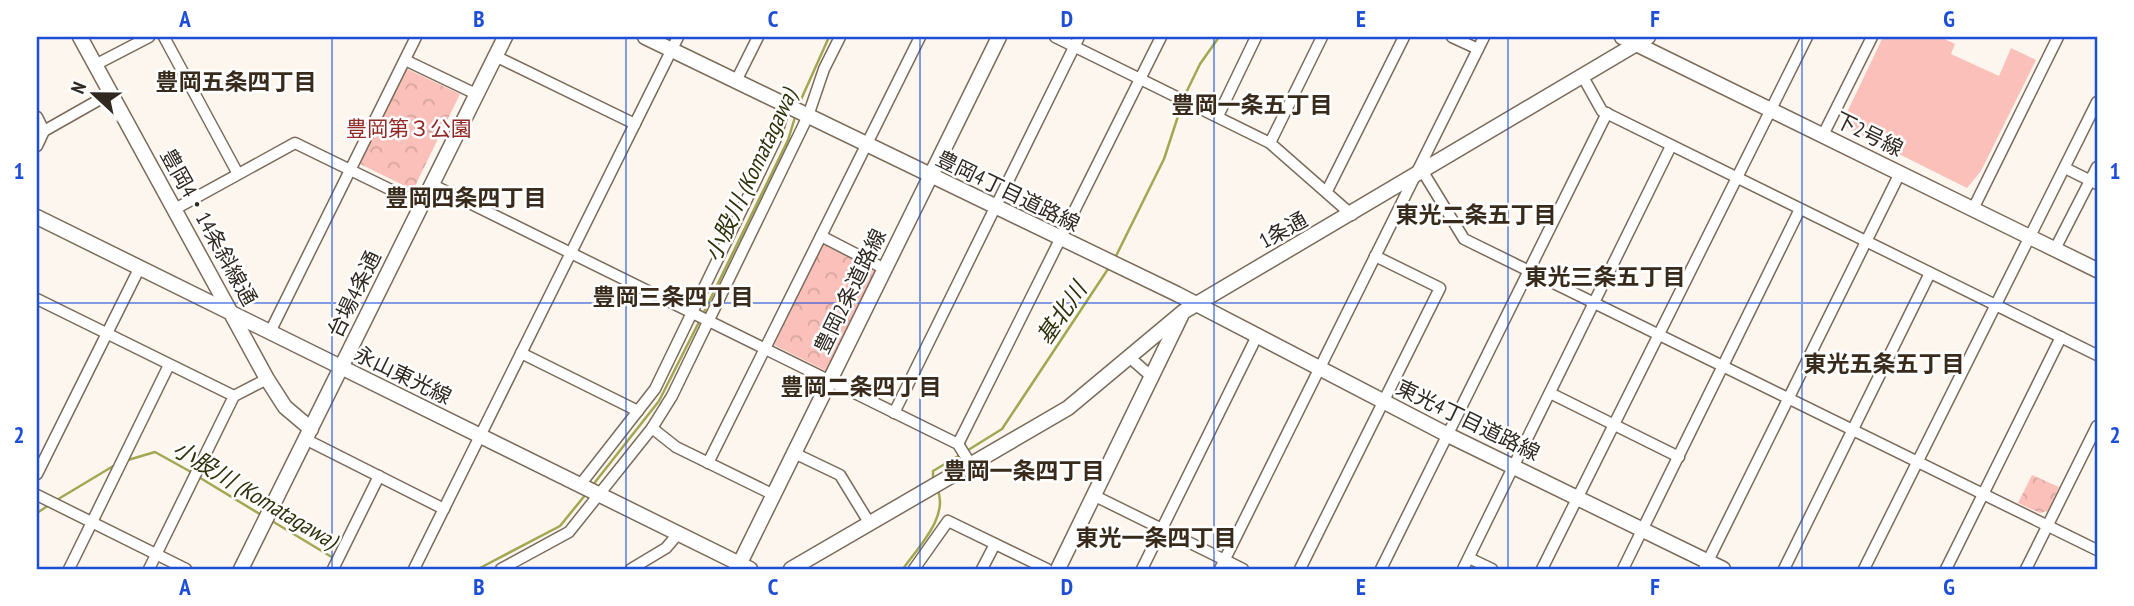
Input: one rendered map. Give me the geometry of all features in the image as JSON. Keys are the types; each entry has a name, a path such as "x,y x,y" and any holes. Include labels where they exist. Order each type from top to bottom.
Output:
{"street":[{"name":"豊岡4・14条斜線通","path":"80,37 267,379 285,407 308,434"},
{"path":"95,65 149,37"},
{"path":"164,37 238,174"},
{"path":"270,332 416,37"},
{"name":"台場4条通","path":"241,569 505,37"},
{"name":"豊岡4丁目道路線","path":"645,37 675,43 737,82 1120,269 1189,308"},
{"path":"737,82 758,37"},
{"path":"590,490 652,428 672,396 700,317 775,141 824,69 840,37"},
{"path":"708,463 920,37"},
{"name":"豊岡2条道路線","path":"745,567 774,495 828,382 999,37"},
{"path":"1055,37 1077,42 1140,78 1270,143 1352,215"},
{"path":"431,184 894,413 964,453 1061,240 1161,37"},
{"path":"1218,116 1256,37"},
{"path":"1327,191 1404,37"},
{"path":"1452,37 1478,49"},
{"path":"1223,565 1484,37"},
{"name":"下2号線","path":"1622,37 1642,40 1770,110 2097,268"},
{"path":"1542,569 1807,37"},
{"path":"1823,135 1872,37"},
{"path":"1973,209 2058,37"},
{"path":"1270,143 1319,38"},
{"name":"1条通","path":"791,569 946,481 964,453 1068,408 1189,308 1352,215 1642,40"},
{"path":"894,413 1077,42"},
{"path":"414,569 675,43"},
{"path":"495,57 635,124"},
{"path":"405,60 476,94"},
{"path":"1583,77 1602,111 2097,355"},
{"path":"41,129 111,93"},
{"path":"1864,569 2097,102"},
{"path":"501,569 569,532 590,490 638,411 700,317 797,110"},
{"path":"1381,569 1607,113"},
{"path":"37,117 41,129 37,146"},
{"path":"175,209 295,143 422,205"},
{"path":"1463,569 1671,146"},
{"path":"2055,249 2094,183 2097,167"},
{"path":"2065,168 2094,183"},
{"path":"1706,566 1900,173"},
{"path":"1418,175 1464,239 2097,550"},
{"path":"1623,569 1800,209"},
{"name":"永山東光線","path":"37,217 745,567"},
{"path":"821,236 885,269"},
{"path":"1300,569 1440,288 1375,256"},
{"path":"37,474 139,269"},
{"path":"1784,569 1930,273"},
{"path":"38,302 234,396"},
{"path":"1058,569 1189,308"},
{"name":"東光4丁目道路線","path":"1189,308 1257,336 1448,435 1643,529 1706,566 1723,569"},
{"path":"1142,569 1257,336"},
{"path":"1946,569 2061,337"},
{"path":"521,353 638,411"},
{"path":"1128,356 1153,378"},
{"path":"69,569 169,365"},
{"path":"149,569 234,396 267,379"},
{"path":"1550,393 1679,457"},
{"path":"2026,569 2097,426"},
{"path":"652,428 676,447 774,495"},
{"path":"308,434 444,509"},
{"path":"794,453 840,475 870,524"},
{"path":"334,566 380,476"},
{"path":"37,495 186,569"},
{"path":"1095,496 1162,529 1223,565 1243,569"},
{"path":"914,569 948,522 1047,569"},
{"path":"631,569 666,548 677,535"},
{"path":"982,569 995,544"},
{"path":"1469,558 1492,569"}],"green space":[{"path":"1883,37 1940,37 1955,44 1951,54 1999,76 2011,48 2036,60 1981,171 1967,188 1841,125"},
{"name":"豊岡第３公園","path":"405,68 460,94 413,190 358,163"},
{"path":"823,244 878,271 828,372 774,345"},
{"path":"2032,475 2059,487 2048,511 2040,513 2018,503"}],"waterway":[{"name":"小股川 (Komatagawa)","path":"799,104 829,37"},
{"name":"基北川","path":"1184,97 1200,64 1219,37"},
{"name":"基北川","path":"1115,258 1164,159 1182,104"},
{"name":"小股川 (Komatagawa)","path":"703,314 788,140 796,114"},
{"name":"基北川","path":"965,452 1002,429 1110,266"},
{"name":"小股川 (Komatagawa)","path":"592,486 659,401 700,320"},
{"name":"小股川 (Komatagawa)","path":"128,460 155,452 191,472"},
{"name":"基北川","path":"933,479 933,471 960,455"},
{"name":"小股川 (Komatagawa)","path":"55,501 115,465"},
{"name":"小股川 (Komatagawa)","path":"197,476 263,516"},
{"name":"基北川","path":"903,569 936,520 940,499 937,488"},
{"name":"小股川 (Komatagawa)","path":"478,569 560,526 586,494"},
{"name":"小股川 (Komatagawa)","path":"37,513 49,505"},
{"name":"小股川 (Komatagawa)","path":"272,521 335,559"}],"district":[{"name":"豊岡五条四丁目","path":"236,81"},
{"name":"豊岡一条五丁目","path":"1252,104"},
{"name":"豊岡四条四丁目","path":"466,197"},
{"name":"東光二条五丁目","path":"1476,214"},
{"name":"東光三条五丁目","path":"1605,276"},
{"name":"豊岡三条四丁目","path":"673,296"},
{"name":"東光五条五丁目","path":"1884,363"},
{"name":"豊岡二条四丁目","path":"861,386"},
{"name":"豊岡一条四丁目","path":"1024,470"},
{"name":"東光一条四丁目","path":"1156,537"}]}
